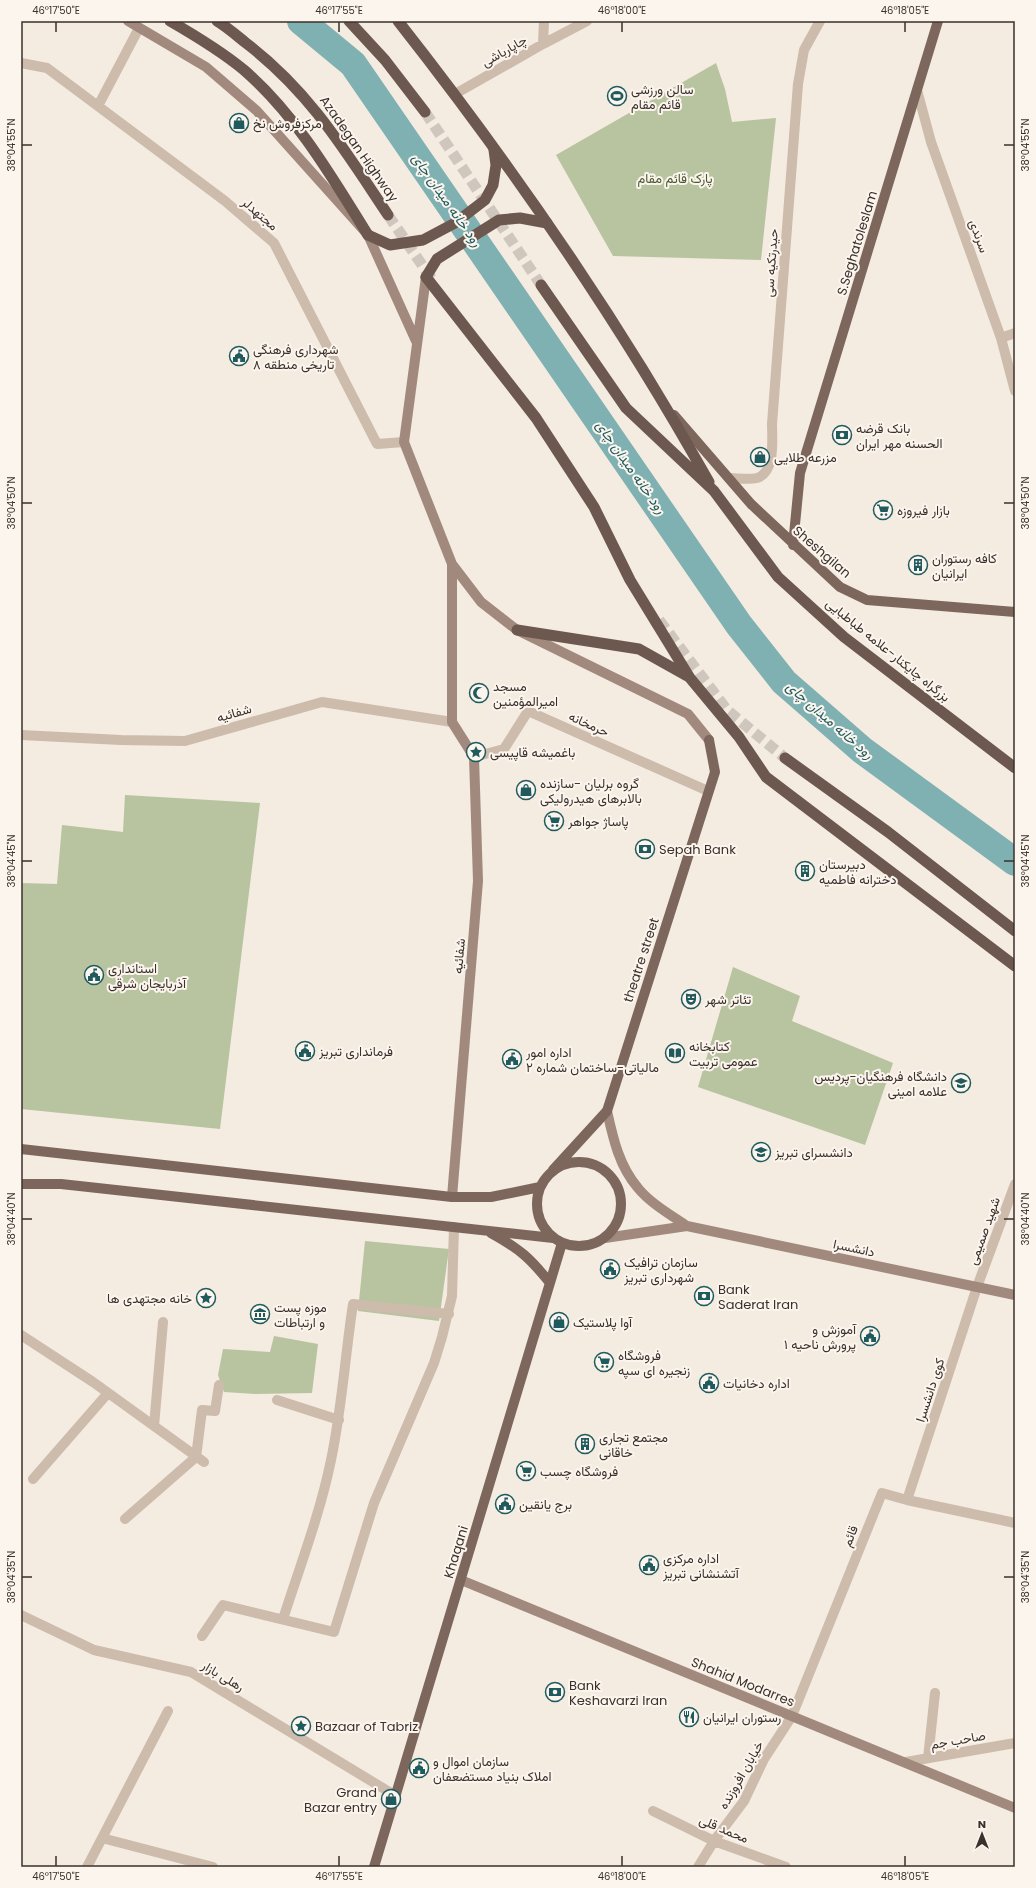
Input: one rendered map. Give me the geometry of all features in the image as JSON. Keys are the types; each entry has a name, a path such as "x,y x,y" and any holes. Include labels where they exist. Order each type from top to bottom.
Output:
{"highway":[{"path":"170,21 209,44 244,70 275,100 318,156 368,235 390,245 423,240 455,223 485,200 493,185 496,164 494,150"},
{"name":"Azadegan Highway","path":"217,21 263,56 296,87 329,126 388,215"},
{"path":"349,21 385,60 425,112"},
{"path":"398,21 455,94 547,223 666,406 714,491"},
{"path":"547,223 520,218 499,220 437,259 426,277 536,418 594,507 630,580 690,678 739,737 766,777 1015,966"},
{"name":"بزرگراه چایکنار-علامه طباطبایی","path":"541,285 626,408 714,491 784,582 844,637 1015,768"},
{"path":"516,630 639,649 690,678"},
{"path":"785,758 888,832 1015,932"}],"main road":[{"path":"128,21 206,67 257,111 368,235 416,341"},
{"name":"S.Seghatoleslam","path":"793,545 800,473 938,21"},
{"path":"426,277 416,341 404,442 452,564 481,602 516,630"},
{"name":"Sheshgilan","path":"666,406 751,504 793,545 840,587 867,600 1015,612"},
{"path":"452,564 452,722 474,757"},
{"name":"theatre street","path":"516,630 688,714 709,740 715,772 607,1111 553,1170"},
{"name":"شفائیه","path":"452,1197 478,881 474,757"},
{"path":"607,1111 613,1140 621,1162 638,1188 687,1226"},
{"path":"21,1149 452,1197 491,1197 540,1187"},
{"path":"605,1238 613,1230 621,1210 620,1193 613,1178 596,1165 585,1162 574,1162 553,1170 540,1187 536,1198 536,1209 545,1230 553,1238 562,1243 573,1246 584,1246 605,1238 687,1226"},
{"path":"21,1184 61,1184 553,1238"},
{"name":"دانشسرا","path":"687,1226 1015,1295"},
{"path":"488,1231 517,1247 534,1263 550,1283"},
{"name":"Khaqani","path":"374,1867 562,1243"},
{"name":"Shahid Modarres","path":"461,1580 1015,1808"}],"street":[{"path":"543,44 544,21"},
{"name":"چاپارباشی","path":"455,94 587,21"},
{"name":"حیدرتکیه سی","path":"729,478 758,478 766,471 772,457 772,424 798,84 804,50 820,21"},
{"path":"98,106 139,28"},
{"name":"مجتهدلر","path":"21,63 46,68 225,201 274,243 377,444 404,442"},
{"name":"سرندی","path":"917,90 931,142 1001,338 1015,391"},
{"path":"1001,338 1015,333"},
{"name":"شفائیه","path":"21,735 121,740 184,741 322,702 452,722"},
{"name":"حرمخانه","path":"474,757 504,748 528,711 708,791"},
{"name":"شهید صمیمی","path":"977,1287 1015,1184"},
{"path":"202,1636 223,1605 334,1632 374,1502 434,1362 449,1314 454,1270 454,1227"},
{"name":"کوی دانشسرا","path":"907,1500 977,1287"},
{"path":"283,1619 324,1491 339,1420 353,1304 449,1314"},
{"path":"154,1426 163,1322"},
{"path":"21,1335 108,1393 200,1459"},
{"path":"125,1518 200,1459 202,1410 216,1411 219,1385"},
{"path":"33,1479 108,1393"},
{"path":"277,1400 339,1420"},
{"name":"قائم","path":"792,1716 882,1493 907,1500 1015,1523"},
{"name":"رهلی بازار","path":"21,1615 94,1650 191,1672 396,1796"},
{"path":"928,1758 935,1693"},
{"path":"87,1867 168,1711"},
{"name":"خیابان افروزنده","path":"698,1867 714,1841 744,1801 764,1759 792,1716"},
{"name":"صاحب جم","path":"906,1762 1015,1743"},
{"name":"محمد قلی","path":"653,1811 714,1841 786,1867"},
{"path":"102,1838 213,1867"}],"green space":[{"name":"پارک قائم مقام","path":"716,63 725,89 732,122 776,118 761,260 613,256 556,155"},
{"path":"125,795 260,803 220,1129 21,1109 21,883 57,884 62,825 123,832"},
{"path":"733,967 800,996 792,1021 893,1063 865,1145 698,1087"},
{"path":"365,1241 449,1249 439,1321 358,1311"},
{"path":"274,1336 318,1344 312,1393 255,1394 224,1392 218,1375 223,1349 270,1352"}],"waterway":[{"name":"رود خانه میدان چای","path":"301,21 353,64 739,625 784,682 862,750 1015,862"}],"tunnel":[{"path":"425,112 541,285"},
{"path":"388,215 433,281"},
{"path":"659,620 727,710 785,758"}],"place":[{"name":"سالن ورزشی قائم مقام","path":"617,96"},
{"name":"مرکزفروش نخ","path":"239,123"},
{"name":"شهرداری فرهنگی تاریخی منطقه ۸","path":"239,356"},
{"name":"بانک قرضه الحسنه مهر ایران","path":"842,435"},
{"name":"مزرعه طلایی","path":"760,457"},
{"name":"بازار فیروزه","path":"883,510"},
{"name":"کافه رستوران ایرانیان","path":"918,565"},
{"name":"مسجد امیرالمؤمنین","path":"479,693"},
{"name":"باغمیشه قاپیسی","path":"476,752"},
{"name":"گروه برلیان -سازنده بالابرهای هیدرولیکی","path":"526,790"},
{"name":"پاساژ جواهر","path":"554,821"},
{"name":"Sepah Bank","path":"645,849"},
{"name":"دبیرستان دخترانه فاطمیه","path":"805,871"},
{"name":"استانداری آذربایجان شرقی","path":"94,975"},
{"name":"تئاتر شهر","path":"691,999"},
{"name":"فرمانداری تبریز","path":"305,1051"},
{"name":"کتابخانه عمومی تربیت","path":"675,1053"},
{"name":"اداره امور مالیاتی-ساختمان شماره ۲","path":"512,1059"},
{"name":"دانشگاه فرهنگیان-پردیس علامه امینی","path":"961,1083"},
{"name":"دانشسرای تبریز","path":"761,1152"},
{"name":"سازمان ترافیک شهرداری تبریز","path":"610,1269"},
{"name":"Bank Saderat Iran","path":"704,1296"},
{"name":"خانه مجتهدی ها","path":"206,1298"},
{"name":"موزه پست و ارتباطات","path":"260,1314"},
{"name":"آوا پلاستیک","path":"559,1322"},
{"name":"آموزش و پرورش ناحیه ۱","path":"870,1336"},
{"name":"فروشگاه زنجیره ای سپه","path":"604,1362"},
{"name":"اداره دخانیات","path":"709,1383"},
{"name":"مجتمع تجاری خاقانی","path":"585,1444"},
{"name":"فروشگاه چسب","path":"526,1471"},
{"name":"برج یانقین","path":"505,1504"},
{"name":"اداره مرکزی آتشنشانی تبریز","path":"649,1565"},
{"name":"Bank Keshavarzi Iran","path":"555,1692"},
{"name":"رستوران ایرانیان","path":"689,1717"},
{"name":"Bazaar of Tabriz","path":"301,1726"},
{"name":"سازمان اموال و املاک بنیاد مستضعفان","path":"419,1768"},
{"name":"Grand Bazar entry","path":"391,1799"}]}
